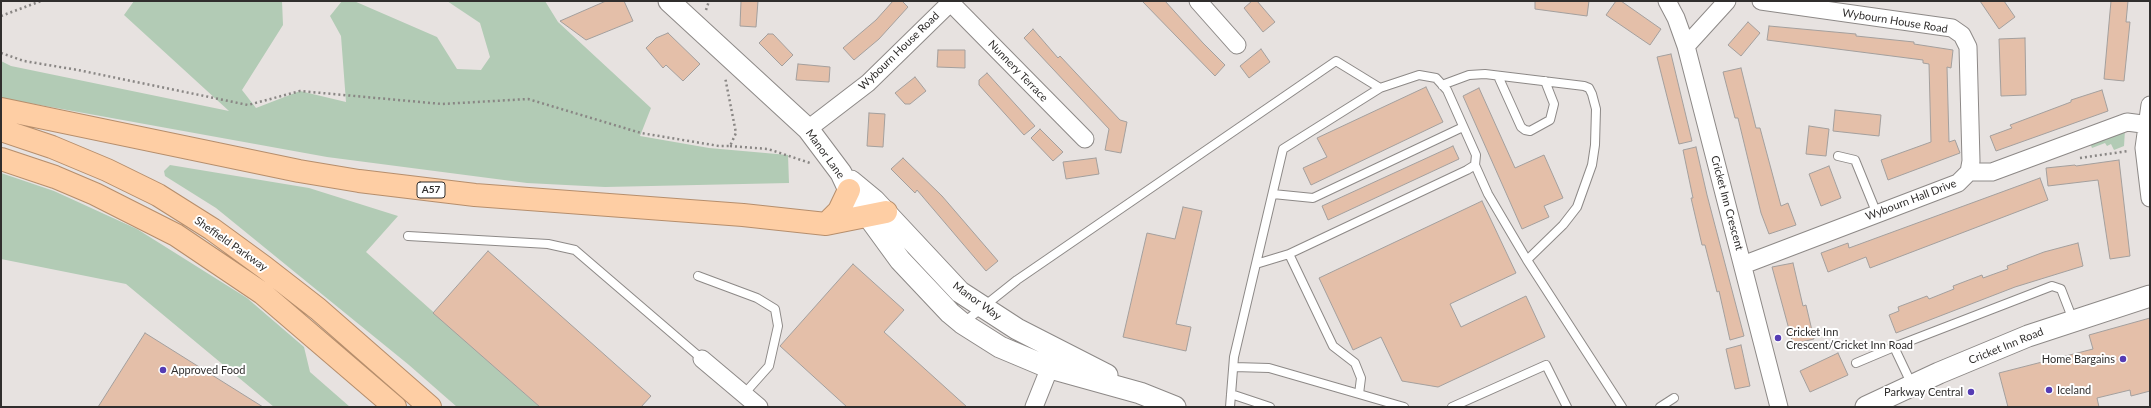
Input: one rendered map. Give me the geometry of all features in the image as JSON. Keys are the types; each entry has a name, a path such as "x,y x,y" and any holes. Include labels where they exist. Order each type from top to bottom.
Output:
{"highway":[{"name":"A57","path":"1,109 359,181 475,195 743,215 826,224 877,214"},
{"name":"Sheffield Parkway","path":"1,130 52,147 107,170 158,195 212,229 318,309 430,407"},
{"name":"Sheffield Parkway","path":"1,159 55,177 95,194 176,235 262,293 395,407"},
{"path":"826,224 839,211 845,182"}],"street":[{"path":"1198,1 1237,44"},
{"name":"Cricket Inn Crescent","path":"1667,1 1676,18 1686,46 1780,407"},
{"path":"1686,46 1727,1"},
{"name":"Wybourn House Road","path":"1761,1 1952,28 1962,35 1968,47 1971,161 1969,172"},
{"name":"Wybourn House Road","path":"808,129 868,83 951,2"},
{"name":"Nunnery Terrace","path":"951,2 1085,140"},
{"name":"Manor Lane","path":"674,3 808,129 845,182 877,214 900,260 962,323"},
{"path":"2150,105 2149,125 2144,148 2150,198"},
{"name":"Wybourn Hall Drive","path":"1743,265 1958,183 1969,172 1992,172 2126,122 2149,125"},
{"name":"Manor Way","path":"877,214 960,292 982,307 1017,329 1057,348 1140,393"},
{"name":"Cricket Inn Road","path":"1866,407 2028,336 2150,296"},
{"name":"Manor Way","path":"962,323 1000,347 1050,368 1140,393 1175,407"},
{"path":"1034,407 1057,348"},
{"path":"702,359 759,407"}],"lane":[{"path":"962,323 1017,280 1336,61 1380,88"},
{"path":"1442,85 1469,75 1485,74 1589,88 1596,109 1595,145 1592,165 1577,207 1564,225 1527,260"},
{"path":"1230,407 1234,367 1283,149 1380,88 1419,75 1436,78 1447,90 1476,155 1475,165 1488,194 1527,260 1622,407"},
{"path":"1498,76 1521,127 1530,131 1550,120 1554,104 1545,81"},
{"path":"1272,194 1313,198 1463,127"},
{"path":"1838,156 1855,160 1877,214"},
{"path":"1256,264 1289,254 1475,165"},
{"path":"408,236 548,244 575,250 702,359"},
{"path":"1289,254 1333,346 1355,363 1361,378 1359,394"},
{"path":"698,276 757,298 775,309 778,326 769,366 744,394"},
{"path":"1856,362 2052,286 2061,290 2074,321"},
{"path":"1894,347 1912,386"},
{"path":"1452,407 1546,365 1567,407"},
{"path":"1234,367 1269,368 1404,407"},
{"path":"1231,394 1270,407"},
{"path":"1660,407 1674,398"}],"path":[{"path":"1,16 41,1"},
{"path":"709,1 706,9 709,16"},
{"path":"1,53 24,61 78,70 248,105 300,91 442,104 528,99 641,133 699,144 768,149 815,164"},
{"path":"730,146 736,133 723,66 732,58"},
{"path":"2077,159 2144,148"}],"green space":[{"path":"134,1 282,1 283,25 242,90 256,108 300,91 346,102 341,36 330,16 342,1 354,1 437,37 457,69 481,70 490,57 480,23 447,1 545,1 558,22 651,108 640,136 709,148 788,155 789,183 605,187 527,183 327,157 1,98 1,61 11,66 229,111 124,15"},
{"path":"2125,130 2124,146 2114,150 2111,144 2107,146 2105,143 2092,148 2090,143"},
{"path":"170,165 309,188 398,216 366,252 540,407 457,407 409,365 216,208 165,176 164,171"},
{"path":"1,173 54,191 137,229 247,298 304,347 310,372 350,407 274,407 126,284 1,259"}],"building":[{"path":"606,1 624,1 633,21 586,40 560,21"},
{"path":"741,1 758,1 756,27 740,26"},
{"path":"893,1 902,1 908,7 879,39 854,60 843,48 876,20"},
{"path":"1142,1 1165,1 1225,65 1215,76"},
{"path":"1252,1 1257,1 1275,22 1263,32 1244,8"},
{"path":"1535,1 1589,1 1587,16 1535,9"},
{"path":"1616,1 1621,1 1661,29 1650,45 1606,15"},
{"path":"1980,1 2004,1 2015,17 1999,29"},
{"path":"2111,1 2128,1 2126,22 2130,22 2124,81 2104,79"},
{"path":"1748,22 1760,33 1741,56 1728,45"},
{"path":"1769,26 1856,34 1856,36 1914,42 1914,44 1953,50 1951,68 1947,67 1949,142 1955,140 1960,153 1888,180 1881,160 1931,142 1929,64 1923,63 1923,60 1767,40"},
{"path":"1033,29 1058,58 1060,56 1120,120 1127,122 1121,153 1105,150 1109,129 1024,38"},
{"path":"668,33 700,64 683,81 666,65 663,68 646,48 656,38"},
{"path":"768,34 773,34 793,55 782,66 759,43"},
{"path":"2025,38 2026,95 2001,96 1999,39"},
{"path":"1261,49 1270,62 1249,78 1240,66"},
{"path":"938,50 965,50 965,68 937,67"},
{"path":"1671,54 1692,141 1679,144 1657,57"},
{"path":"798,64 830,67 829,82 796,80"},
{"path":"1741,68 1756,128 1760,128 1781,206 1788,203 1796,225 1769,234 1761,213 1738,118 1735,118 1723,72"},
{"path":"987,73 1035,126 1024,135 979,85 979,80"},
{"path":"915,77 926,91 910,104 905,104 895,93"},
{"path":"1426,87 1443,122 1311,185 1303,168 1327,157 1317,138"},
{"path":"1479,88 1515,168 1544,155 1563,198 1544,206 1549,217 1522,229 1463,96"},
{"path":"2102,90 2108,111 1996,151 1990,136 2012,128 2010,125 2071,102 2071,100"},
{"path":"1835,110 1881,115 1879,136 1833,131"},
{"path":"869,113 885,114 883,147 867,146"},
{"path":"1809,126 1829,129 1826,156 1806,154"},
{"path":"1040,129 1063,152 1053,161 1031,138"},
{"path":"1453,146 1459,159 1328,220 1322,206"},
{"path":"1696,147 1744,336 1730,340 1719,291 1717,292 1705,245 1702,245 1691,198 1693,198 1683,150"},
{"path":"903,158 942,196 998,261 986,271 917,190 915,193 891,169"},
{"path":"1096,158 1099,174 1066,179 1063,162"},
{"path":"2119,160 2130,256 2110,259 2098,180 2048,186 2046,168 2076,166"},
{"path":"1829,166 1841,198 1821,206 1809,174"},
{"path":"2040,178 2048,200 1870,268 1866,257 1828,272 1821,253 1848,243 1849,248"},
{"path":"1482,201 1516,273 1450,304 1461,327 1526,296 1545,337 1438,387 1402,381 1381,337 1353,350 1319,278"},
{"path":"1183,207 1202,211 1176,324 1191,327 1186,351 1123,337 1147,233 1175,239"},
{"path":"2078,243 2083,266 2015,287 1896,333 1889,315 1899,311 1898,307 1927,296 1929,299 1954,289 1953,286 1982,275 1983,278 2008,269 2007,266 2044,252"},
{"path":"488,251 651,396 641,407 540,407 433,313"},
{"path":"1793,263 1803,306 1806,305 1814,339 1793,344 1772,267"},
{"path":"853,264 904,310 884,332 967,407 847,407 780,346"},
{"path":"2150,318 2150,391 2131,396 2130,390 2097,398 2099,407 2008,407 1999,373 2093,349 2089,335"},
{"name":"Approved Food","path":"145,333 263,407 98,407"},
{"path":"1741,345 1750,386 1735,389 1726,349"},
{"path":"1838,353 1848,375 1810,392 1800,371"}],"place":[{"name":"Cricket Inn Crescent/Cricket Inn Road","path":"1778,338"},
{"name":"Home Bargains","path":"2123,359"},
{"name":"Approved Food","path":"163,370"},
{"name":"Iceland","path":"2049,390"},
{"name":"Parkway Central","path":"1971,392"}]}
